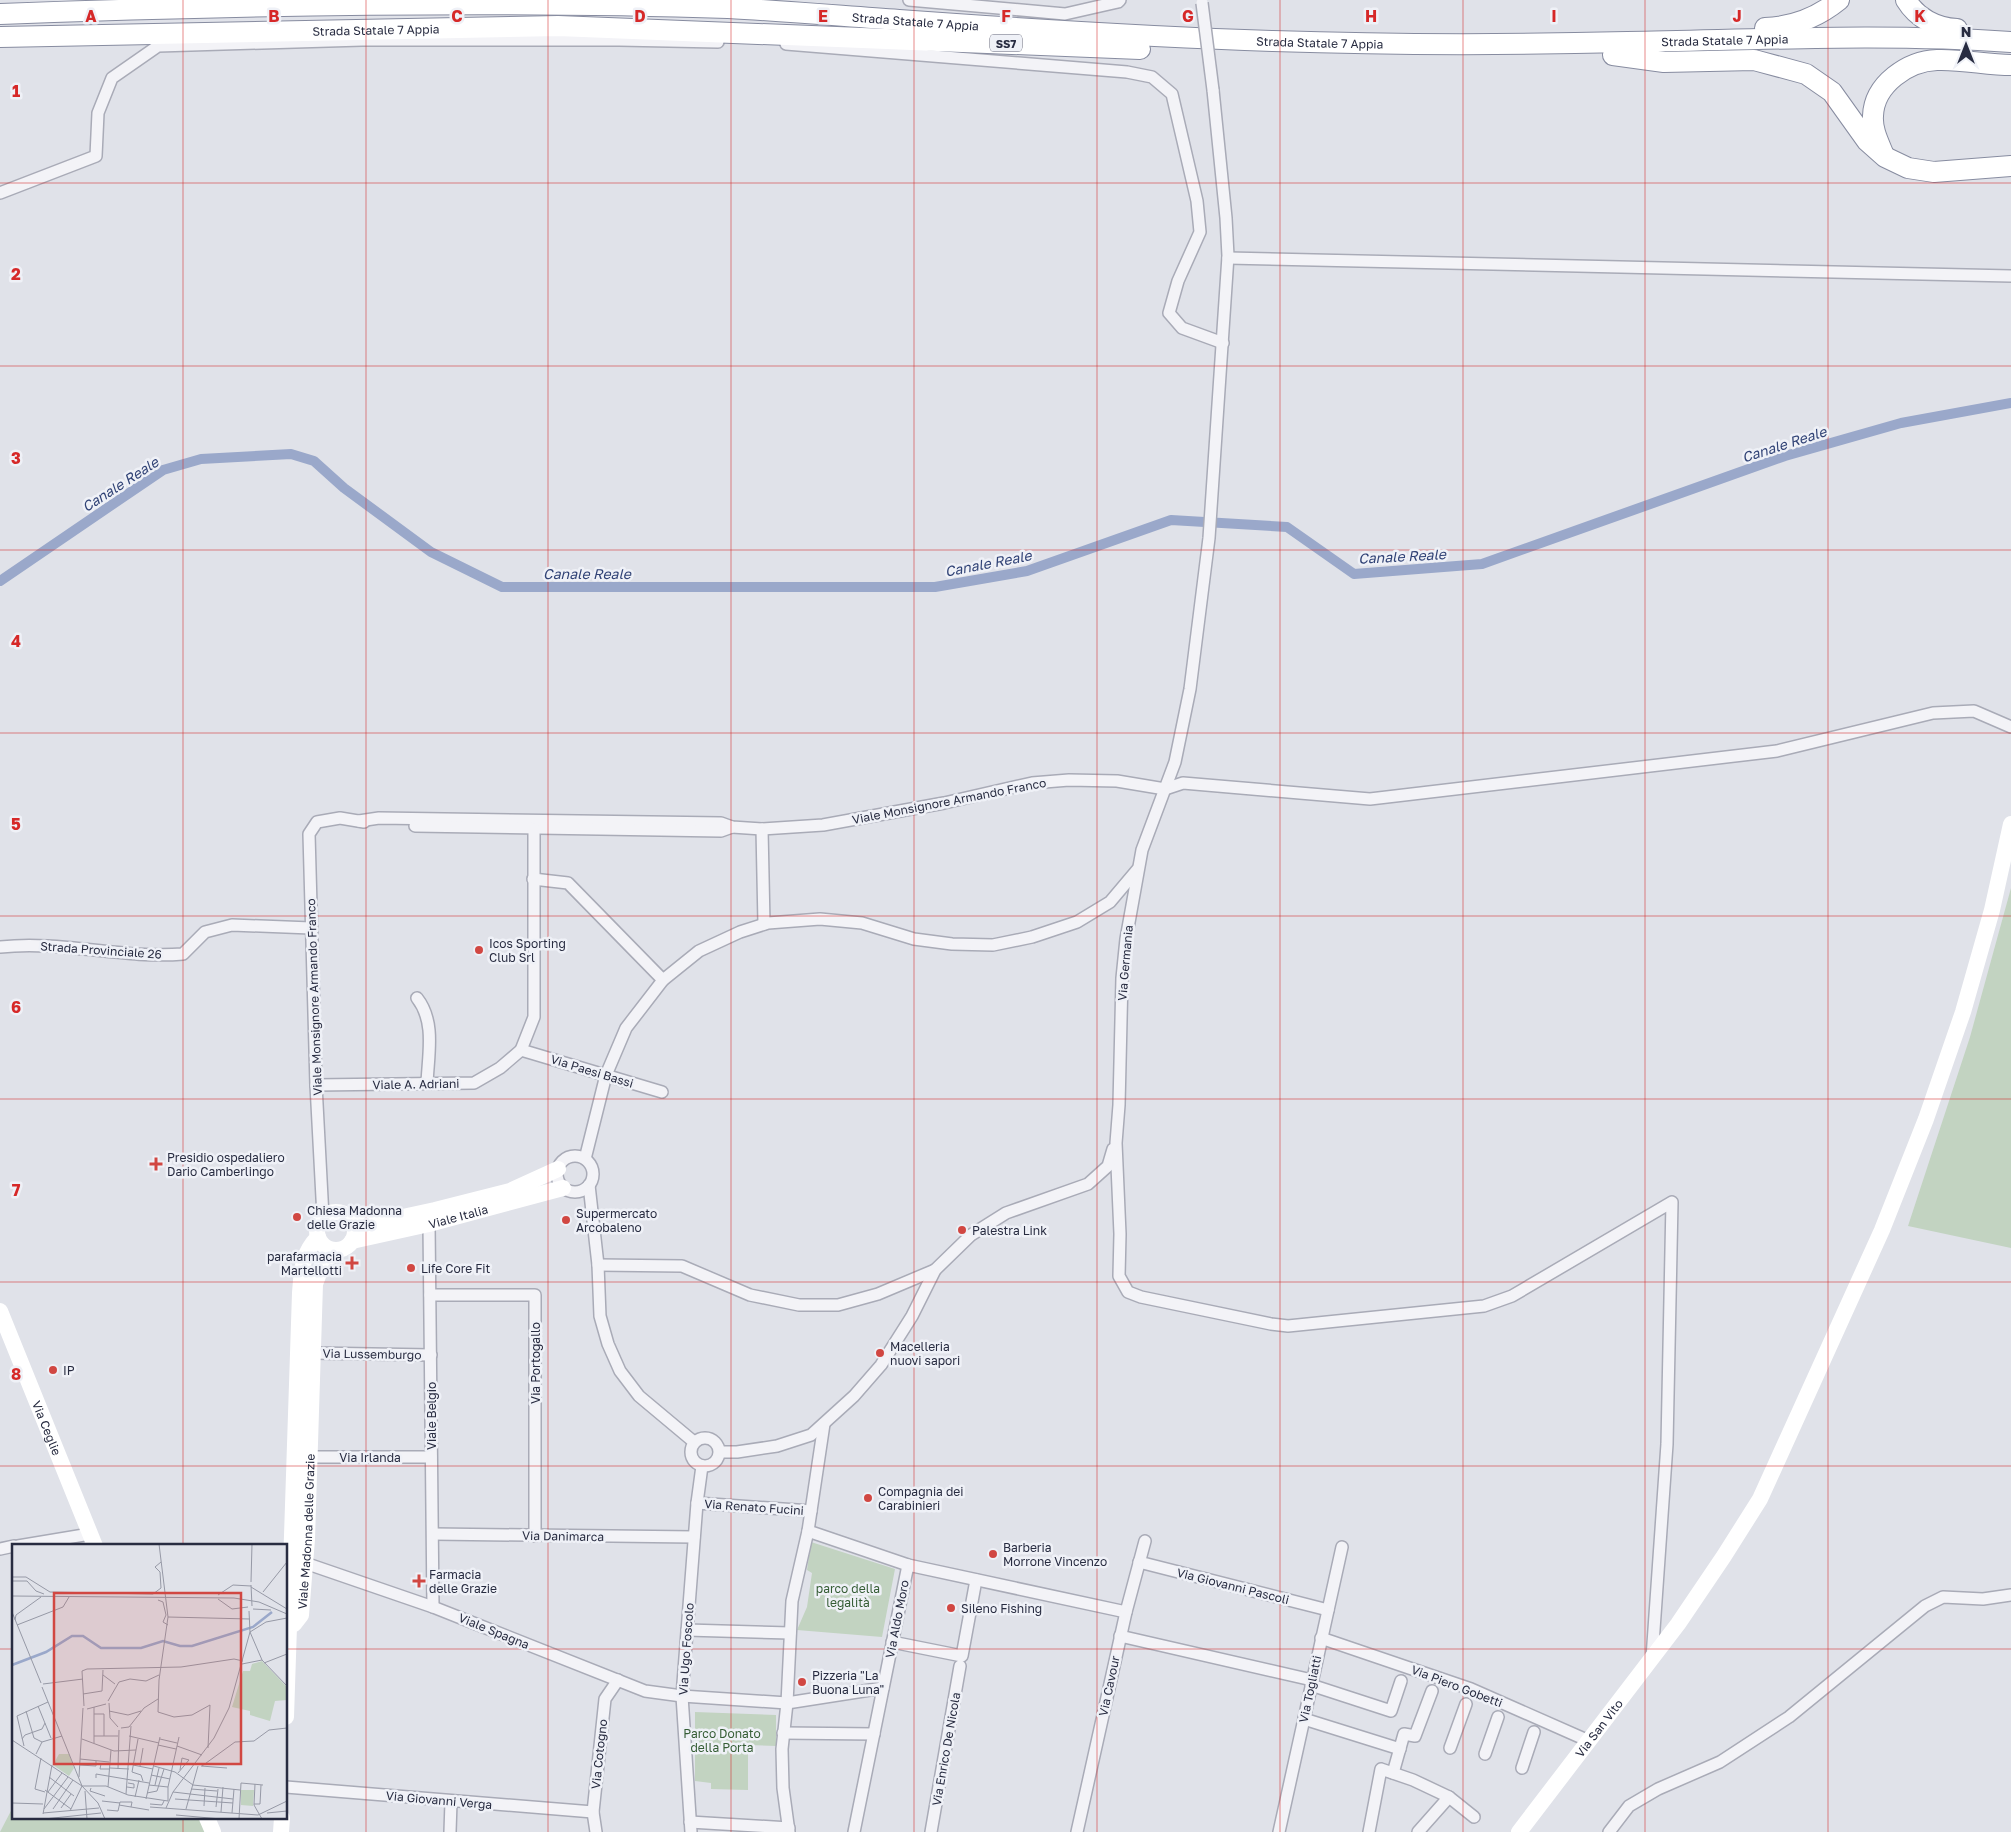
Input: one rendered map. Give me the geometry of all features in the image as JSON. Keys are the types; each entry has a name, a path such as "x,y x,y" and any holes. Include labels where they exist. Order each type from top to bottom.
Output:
{"highway":[{"path":"1620,49 1678,31 1770,28 1802,22 1825,11 1839,0"},
{"path":"1906,0 1923,19 1943,28 2011,33"},
{"name":"Strada Statale 7 Appia","path":"0,14 214,6 500,3 728,8 1025,29 1272,41 1620,49 1939,50 2011,55"},
{"name":"Strada Statale 7 Appia","path":"0,37 558,26 1272,54 1444,56 1620,49 1765,38 1932,37 2011,42"},
{"path":"1620,49 1664,62 1754,60 1806,74 1832,92 1867,141 1885,157 1908,168 1934,172 2011,166"},
{"path":"1885,157 1876,137 1873,115 1880,92 1896,74 1915,64 1937,60 2011,65"}],"street":[{"path":"909,0 1065,14 1120,0"},
{"name":"Via Germania","path":"1116,1142 1119,1104 1122,978 1126,939 1142,850 1175,762 1190,688 1209,538 1228,258 1226,218 1202,1"},
{"path":"0,193 96,156 98,113 112,78 158,46 362,40 619,40 773,43 1127,72 1152,77 1172,94 1198,201 1200,232 1178,281 1169,314 1182,328 1223,343"},
{"path":"1228,258 2011,276"},
{"path":"1165,789 1183,783 1370,799 1777,751 1933,713 1974,711 2011,727"},
{"name":"Viale Monsignore Armando Franco","path":"323,1216 316,1085 309,834 318,822 340,818 359,820 380,818 721,823 732,827 762,829 823,825 944,803 1032,783 1069,780 1117,781 1165,789"},
{"name":"Viale Monsignore Armando Franco","path":"359,820 374,825 534,829 721,831 732,827"},
{"name":"Via San Vito","path":"1519,1832 1678,1624 1760,1499 1882,1230 1926,1119 1963,1012 1992,910 2011,824"},
{"name":"Viale A. Adriani","path":"316,1085 474,1083 500,1068 521,1050 534,1017 534,829"},
{"path":"762,829 764,924"},
{"path":"585,1159 606,1075 626,1028 663,980 699,951 740,932 764,924 820,919 862,923 914,939 952,944 993,945 1032,937 1077,922 1110,902 1138,868"},
{"path":"533,879 568,883 663,980"},
{"name":"Strada Provinciale 26","path":"0,947 23,944 157,956 183,954 205,932 232,925 312,928"},
{"path":"417,998 424,1006 429,1025 427,1084"},
{"name":"Via Paesi Bassi","path":"521,1050 662,1092"},
{"path":"720,1452 737,1452 776,1446 811,1435 854,1396 881,1365 912,1316 935,1270 971,1235 1006,1213 1088,1184 1108,1166 1116,1142"},
{"path":"1116,1142 1120,1234 1119,1276 1128,1292 1150,1299 1288,1326 1484,1306 1512,1296 1672,1202 1666,1444 1652,1659"},
{"path":"590,1185 579,1192 568,1192 557,1178 558,1168 565,1159 571,1157 585,1159 593,1173 590,1185 598,1265 600,1316 608,1344 620,1371 639,1396 694,1442"},
{"name":"Viale Italia","path":"351,1220 375,1223 435,1210 510,1191 558,1168"},
{"name":"Viale Italia","path":"352,1241 429,1224 563,1188"},
{"path":"335,1212 346,1215 351,1220 355,1227 352,1241 342,1249 336,1250 323,1245 317,1231 323,1216 335,1212"},
{"name":"Viale Belgio","path":"429,1224 433,1607"},
{"name":"Viale Madonna delle Grazie","path":"290,1630 300,1293 303,1258 318,1237"},
{"name":"Viale Madonna delle Grazie","path":"290,1630 301,1614 306,1563 315,1284 323,1263 336,1250"},
{"path":"598,1265 682,1266 750,1295 799,1306 838,1306 878,1294 935,1270"},
{"name":"Via Portogallo","path":"430,1295 534,1296 535,1536"},
{"name":"Via Ceglie","path":"0,1311 92,1540"},
{"name":"Via Lussemburgo","path":"313,1353 431,1355"},
{"path":"691,1827 789,1830 782,1788 783,1733 792,1601 808,1531 824,1424"},
{"path":"706,1437 713,1439 718,1444 720,1452 718,1459 713,1464 702,1466 693,1459 691,1452 694,1442 706,1437"},
{"name":"Via Irlanda","path":"310,1457 431,1457"},
{"name":"Via Ugo Foscolo","path":"691,1827 682,1696 697,1502 702,1466"},
{"name":"Via Renato Fucini","path":"697,1502 811,1511"},
{"path":"808,1531 908,1565"},
{"name":"Via Danimarca","path":"433,1534 694,1537"},
{"path":"43,1544 92,1540"},
{"name":"Via Cavour","path":"1077,1832 1120,1636 1145,1540"},
{"name":"Via Togliatti","path":"1279,1832 1342,1547"},
{"name":"Via Giovanni Pascoli","path":"1139,1562 1328,1610"},
{"name":"Viale Spagna","path":"306,1563 433,1607 645,1691 682,1696 786,1704 883,1688"},
{"name":"Via Aldo Moro","path":"854,1832 908,1565 1126,1612"},
{"path":"892,1642 962,1656 976,1580"},
{"path":"1609,1832 1629,1806 1658,1789 1720,1762 1789,1717 1925,1606 1943,1597 1983,1599 2011,1596"},
{"path":"288,1674 290,1630"},
{"path":"687,1630 790,1633"},
{"path":"1120,1636 1312,1682 1390,1711 1401,1680"},
{"name":"Via Piero Gobetti","path":"1321,1638 1471,1689 1589,1741"},
{"name":"Via Enrico De Nicola","path":"931,1832 960,1666"},
{"name":"Via Cotogno","path":"596,1832 593,1812 605,1699 618,1680"},
{"path":"1393,1773 1404,1734 1415,1736 1432,1691"},
{"path":"1450,1748 1466,1704"},
{"path":"1485,1754 1498,1717"},
{"path":"1304,1719 1400,1749"},
{"path":"1522,1768 1534,1732"},
{"path":"783,1733 874,1734"},
{"path":"1369,1832 1381,1769 1449,1797 1474,1817"},
{"name":"Via Giovanni Verga","path":"288,1787 451,1802 593,1812"},
{"path":"1418,1832 1449,1797"},
{"path":"450,1832 451,1802"},
{"path":"208,1820 213,1832"}],"green space":[{"path":"2011,888 2011,1248 1908,1226 1970,1037"},
{"name":"parco della legalità","path":"811,1542 895,1569 882,1637 797,1630 807,1607 812,1573 807,1570"},
{"name":"Parco Donato della Porta","path":"695,1712 776,1715 776,1746 748,1745 748,1790 711,1789 711,1783 695,1781"},
{"path":"12,1809 12,1820 200,1820 205,1832 0,1832"}],"waterway":[{"name":"Canale Reale","path":"0,581 163,470 201,459 291,454 314,461 344,488 431,552 502,587 935,587 1027,571 1171,520 1287,527 1354,574 1482,564 1785,456 1901,423 2011,403"}],"place":[{"name":"Icos Sporting Club Srl","path":"479,950"},
{"name":"Presidio ospedaliero Dario Camberlingo","path":"156,1164"},
{"name":"Chiesa Madonna delle Grazie","path":"297,1217"},
{"name":"Supermercato Arcobaleno","path":"566,1220"},
{"name":"Palestra Link","path":"962,1230"},
{"name":"parafarmacia Martellotti","path":"352,1263"},
{"name":"Life Core Fit","path":"411,1268"},
{"name":"Macelleria nuovi sapori","path":"880,1353"},
{"name":"IP","path":"53,1370"},
{"name":"Compagnia dei Carabinieri","path":"868,1498"},
{"name":"Barberia Morrone Vincenzo","path":"993,1554"},
{"name":"Farmacia delle Grazie","path":"419,1581"},
{"name":"Sileno Fishing","path":"951,1608"},
{"name":"Pizzeria \"La Buona Luna\"","path":"802,1682"}]}
